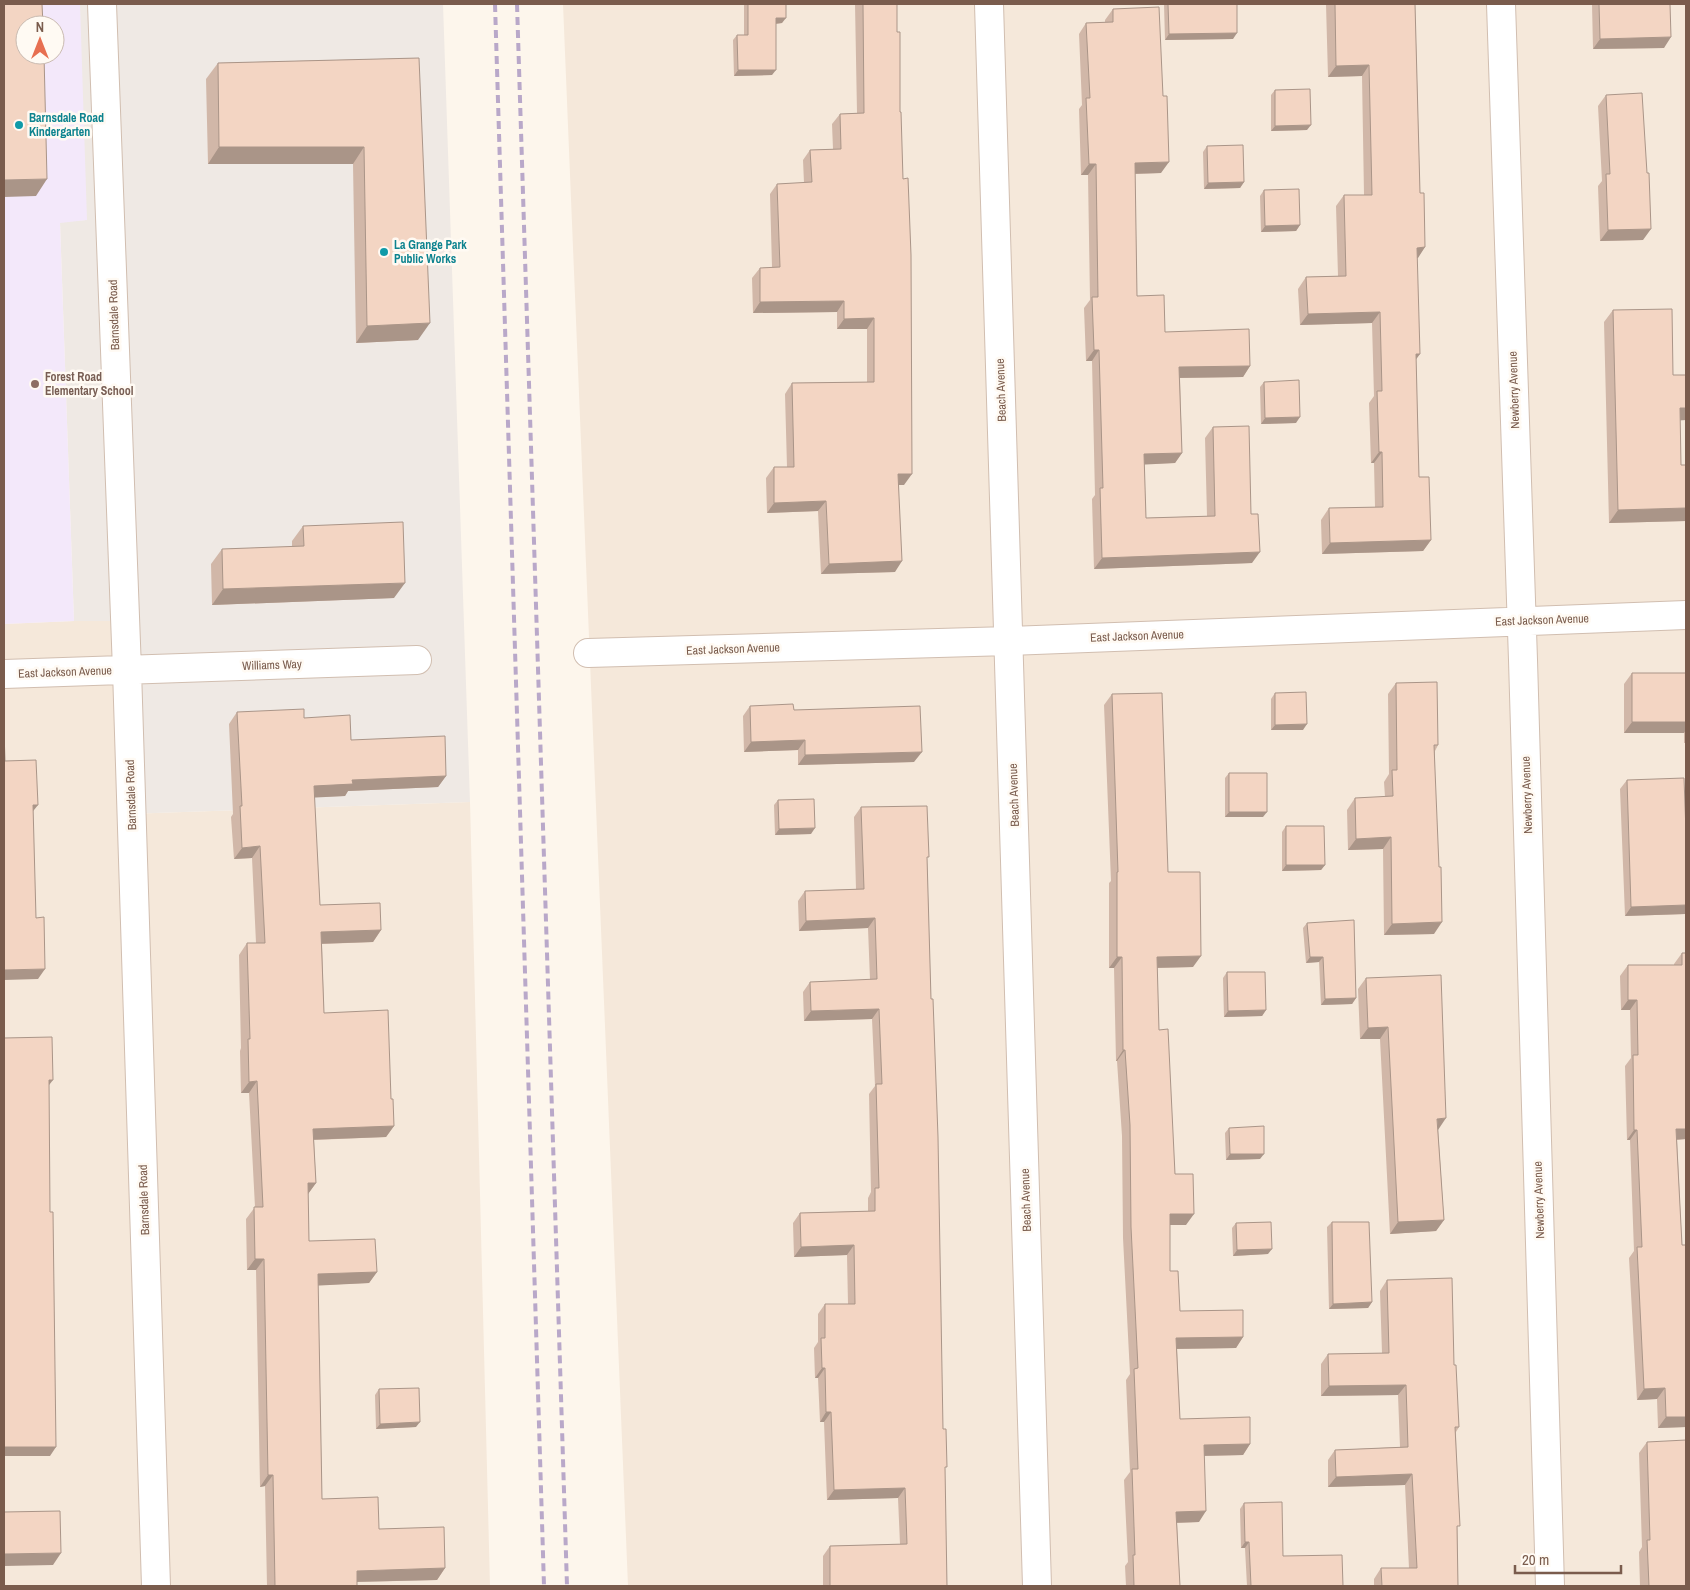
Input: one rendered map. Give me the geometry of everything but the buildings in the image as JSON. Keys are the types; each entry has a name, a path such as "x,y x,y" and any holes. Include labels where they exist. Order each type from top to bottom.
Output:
{"street":[{"name":"Barnsdale Road","path":"102,4 127,670 156,1586"},
{"name":"Beach Avenue","path":"989,4 1010,641 1037,1586"},
{"name":"Newberry Avenue","path":"1501,4 1522,621 1550,1586"},
{"name":"East Jackson Avenue","path":"588,653 1010,641 1686,615"},
{"name":"Williams Way","path":"127,670 417,660"},
{"name":"East Jackson Avenue","path":"4,674 127,670"}],"shaded area":[{"name":"Forest Road Elementary School","path":"4,4 80,4 87,220 60,223 74,621 4,624"},
{"path":"79,4 443,4 470,802 126,814 119,621 74,621 60,222 86,220"},
{"path":"563,4 1686,4 1686,1586 628,1586"},
{"path":"119,621 127,814 470,802 490,1586 4,1586 4,624"}],"railway":[{"path":"495,4 544,1586"},
{"path":"517,4 567,1586"}],"place":[{"name":"Barnsdale Road Kindergarten","path":"19,125"},
{"name":"La Grange Park Public Works","path":"384,252"},
{"name":"Forest Road Elementary School","path":"35,384"}]}
